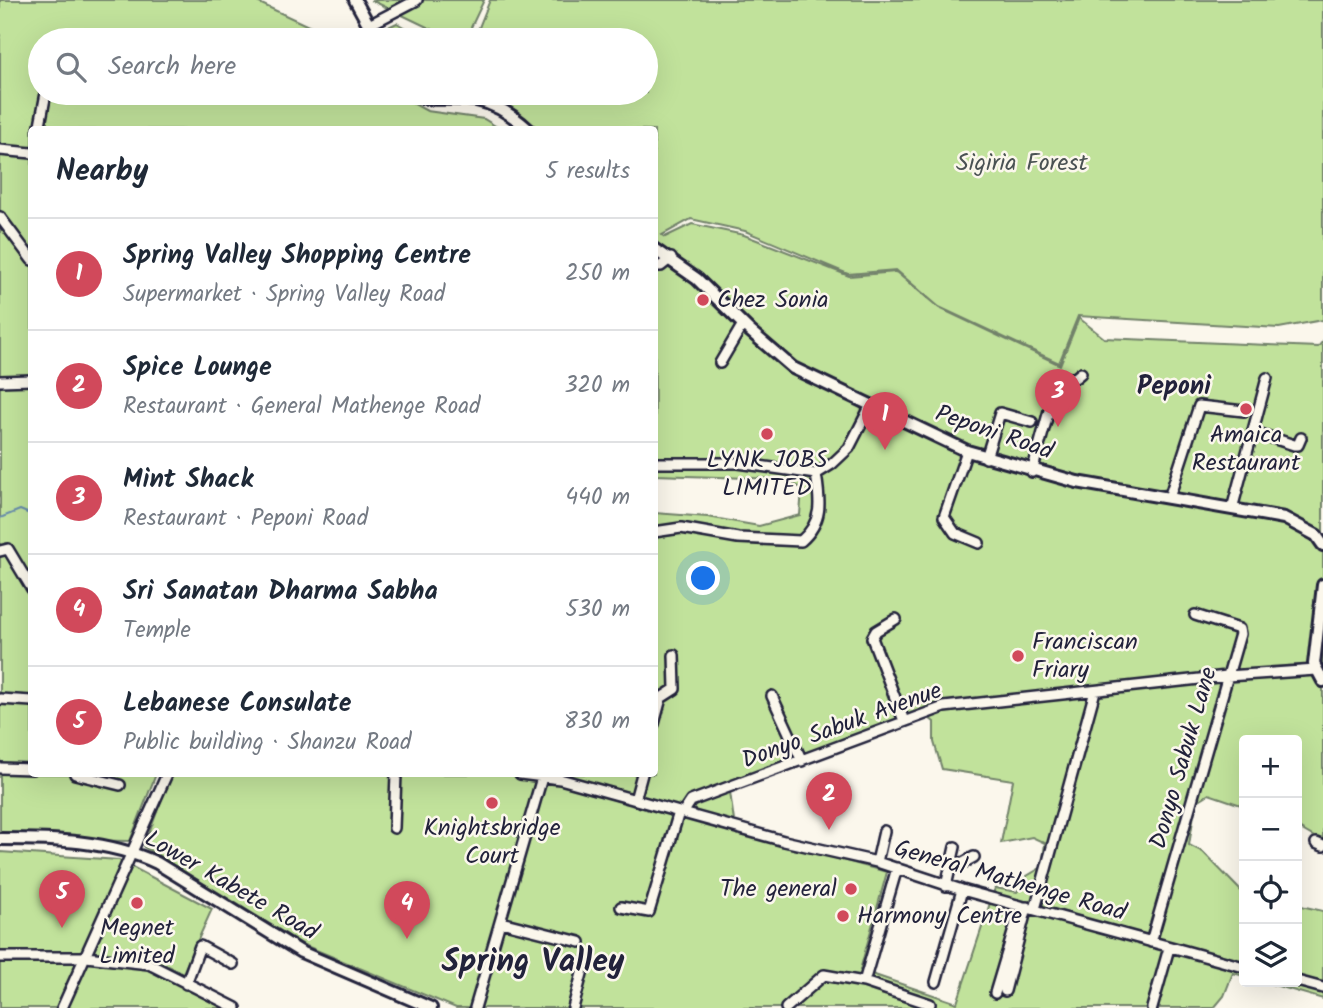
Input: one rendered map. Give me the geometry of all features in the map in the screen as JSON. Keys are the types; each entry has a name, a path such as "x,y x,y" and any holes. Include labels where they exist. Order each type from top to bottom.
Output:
{"main road":[{"path":"355,0 358,9 372,28"},
{"path":"487,105 509,114 524,126"},
{"name":"Peponi Road","path":"658,251 671,258 793,368 967,451 1032,472 1284,518 1321,538"},
{"path":"1323,585 1316,670 1323,681"},
{"name":"Lower Kabete Road","path":"0,839 93,843 134,852 157,863 301,952 431,1008"}],"street":[{"path":"371,24 417,0"},
{"path":"40,126 44,105"},
{"path":"0,150 28,153"},
{"path":"0,217 28,255"},
{"path":"658,266 671,258"},
{"path":"720,363 743,324"},
{"path":"1032,472 1058,378 1075,378 1081,373"},
{"path":"1232,509 1267,378"},
{"path":"0,381 28,380"},
{"path":"658,463 738,463 816,474 849,448 871,405"},
{"path":"1169,498 1199,406 1244,411"},
{"path":"986,458 1000,413 1032,422"},
{"path":"1254,432 1294,445 1298,445 1301,438"},
{"path":"967,451 944,516 955,533 979,543"},
{"path":"658,531 681,528 738,538 802,541 815,526 821,509 816,474"},
{"path":"0,551 8,550 28,585"},
{"name":"Donyo Sabuk Lane","path":"1151,943 1240,629 1195,615"},
{"path":"896,619 876,631 872,638 904,721"},
{"path":"658,709 661,698 674,689 674,655"},
{"name":"Donyo Sabuk Avenue","path":"681,812 691,801 944,707 1227,676 1316,670"},
{"path":"1000,992 1095,691"},
{"path":"772,696 802,761"},
{"path":"0,699 28,701"},
{"path":"0,768 28,769"},
{"path":"87,777 120,785"},
{"path":"62,1008 166,777"},
{"path":"394,828 396,777"},
{"path":"475,1008 541,777"},
{"name":"General Mathenge Road","path":"549,777 877,862 946,886 1239,966"},
{"path":"635,800 641,777"},
{"path":"621,907 649,912 681,812"},
{"path":"877,862 884,831"},
{"path":"946,886 955,847"},
{"path":"950,863 963,863 974,857"},
{"path":"864,982 897,868"},
{"path":"936,982 962,890"},
{"path":"501,922 580,942"},
{"path":"186,984 200,946 233,964"},
{"path":"1152,1008 1168,948"},
{"path":"0,957 86,957 149,964 236,1008"},
{"path":"573,1008 586,962"},
{"path":"786,1008 824,975 864,982 930,1004"},
{"path":"1302,982 1323,988"}],"green space":[{"path":"0,0 253,0 313,28 28,28 28,105 416,105 427,111 484,119 495,126 28,126 28,777 155,777 130,841 0,839"},
{"path":"371,0 484,0 471,28 429,28"},
{"name":"Sigiria Forest","path":"490,0 1323,0 1323,320 1279,328 1078,316 1059,363 939,307 896,270 848,274 745,231 691,219 662,235 665,237 692,224 744,235 849,276 896,272 939,308 1060,365 1079,318 1104,338 1318,347 1323,341 1323,842 1302,830 1302,735 1239,735 1239,804 1209,794 1196,802 1189,845 1203,852 1239,889 1239,975 1233,973 1224,996 1214,1008 456,1008 304,945 144,847 170,777 658,777 658,513 708,517 759,526 800,515 802,488 780,479 658,475 658,126 531,126 510,109 488,105 658,105 658,28 479,28","holes":["929,718 934,722 934,742 942,769 1013,780 1001,843 1032,837 1045,843 1042,867 1027,876 1017,892 995,888 957,1003 860,970 887,872 749,835 734,821 730,792"]},
{"path":"397,23 405,28 386,28"},
{"path":"0,852 119,860 212,909 183,973 152,958 110,957 84,952 57,1008 0,1008"},
{"path":"1302,906 1323,911 1323,999 1281,987 1302,987"},
{"path":"87,960 142,967 232,1008 67,1008"}],"waterway":[{"path":"0,518 20,510 28,513"}],"place":[{"name":"Chez Sonia","path":"703,300"},
{"name":"Amaica Restaurant","path":"1246,409"},
{"name":"Mint Shack","path":"1058,427"},
{"name":"LYNK JOBS LIMITED","path":"767,434"},
{"name":"Spring Valley Shopping Centre","path":"885,450"},
{"name":"Franciscan Friary","path":"1018,656"},
{"name":"Knightsbridge Court","path":"492,803"},
{"name":"Spice Lounge","path":"829,830"},
{"name":"The general","path":"851,889"},
{"name":"Megnet Limited","path":"137,903"},
{"name":"Harmony Centre","path":"843,916"},
{"name":"Lebanese Consulate","path":"62,928"},
{"name":"Sri Sanatan Dharma Sabha","path":"407,939"}],"district":[{"name":"Peponi","path":"1174,387"},
{"name":"Spring Valley","path":"533,962"}]}
